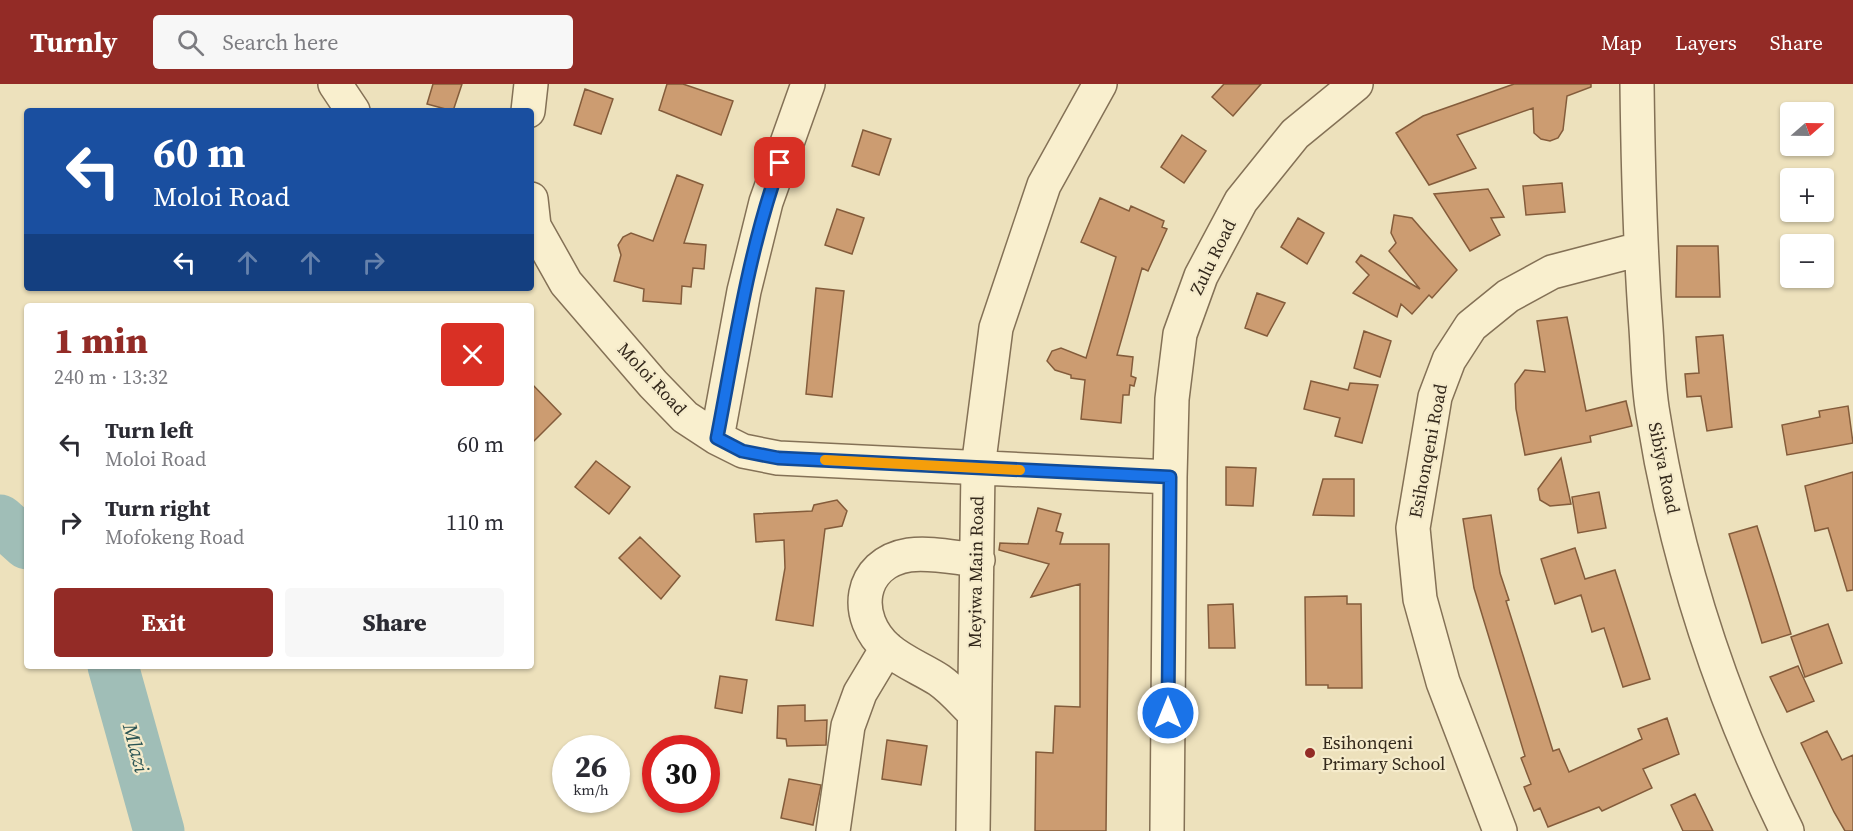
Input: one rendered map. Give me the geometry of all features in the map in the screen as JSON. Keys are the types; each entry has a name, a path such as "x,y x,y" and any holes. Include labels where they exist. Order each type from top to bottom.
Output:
{"street":[{"path":"335,84 351,108"},
{"path":"528,108 531,84"},
{"path":"717,438 744,291 766,202 808,84"},
{"name":"Meyiwa Main Road","path":"973,831 978,468 996,328 1044,185 1100,84"},
{"name":"Zulu Road","path":"1167,831 1172,399 1180,334 1201,276 1241,201 1295,134 1356,84"},
{"name":"Sibiya Road","path":"1637,84 1640,249 1652,412 1673,517 1701,620 1756,767 1787,831"},
{"name":"Moloi Road","path":"534,221 566,282 653,384 685,417 742,451 778,458 1170,477"},
{"name":"Esihonqeni Road","path":"1500,831 1443,682 1420,599 1413,528 1435,397 1449,360 1471,326 1508,296 1552,272 1640,249"},
{"path":"973,712 940,681 887,648 873,631 864,610 865,588 876,572 893,560 909,555 978,560"},
{"path":"833,831 848,726 860,693 887,648"}],"building":[{"path":"433,84 462,84 454,108 427,104"},
{"path":"667,84 683,84 733,101 721,135 659,110"},
{"path":"1224,84 1261,84 1233,116 1212,97"},
{"path":"1514,84 1591,84 1591,87 1567,96 1563,130 1558,138 1550,141 1541,139 1534,133 1533,108 1457,135 1476,168 1429,185 1396,133 1423,116"},
{"path":"585,89 613,99 601,134 574,125"},
{"path":"863,130 891,139 879,175 852,166"},
{"path":"1182,135 1206,151 1184,183 1161,167"},
{"path":"677,175 703,185 684,243 706,245 704,269 693,268 691,287 682,286 681,304 643,301 644,289 614,281 621,255 618,245 623,237 631,233 653,241"},
{"path":"1562,183 1565,212 1526,215 1523,186"},
{"path":"1488,189 1504,217 1491,218 1500,235 1470,251 1434,194"},
{"path":"1100,198 1129,211 1131,206 1164,221 1162,227 1167,229 1148,271 1142,268 1117,355 1133,357 1131,376 1136,378 1134,386 1130,385 1129,395 1123,395 1121,423 1081,419 1085,380 1071,378 1071,375 1055,370 1047,361 1052,351 1061,348 1086,358 1116,257 1081,242"},
{"path":"837,209 864,218 852,254 825,245"},
{"path":"1394,215 1412,218 1457,270 1432,298 1429,295 1412,314 1401,304 1397,317 1353,293 1369,275 1356,262 1361,255 1420,289 1389,251 1396,243 1391,233"},
{"path":"1298,218 1324,233 1307,264 1281,247"},
{"path":"1677,246 1718,246 1720,297 1676,297"},
{"path":"816,288 844,291 832,397 806,394"},
{"path":"1257,293 1285,303 1267,336 1245,328"},
{"path":"1567,317 1586,411 1626,401 1632,426 1590,436 1591,442 1525,455 1516,409 1515,384 1525,370 1545,372 1537,321"},
{"path":"1364,331 1391,341 1380,377 1354,368"},
{"path":"1723,335 1732,427 1707,431 1701,396 1687,397 1685,374 1699,373 1696,337"},
{"path":"1311,381 1348,390 1350,383 1378,385 1362,443 1335,436 1340,418 1304,409"},
{"path":"534,386 561,414 534,441"},
{"path":"1848,406 1853,443 1787,455 1782,425 1820,417 1819,411"},
{"path":"1561,458 1571,504 1550,506 1540,500 1538,489"},
{"path":"596,461 630,487 609,514 575,487"},
{"path":"1226,467 1256,468 1253,506 1226,505"},
{"path":"1853,472 1853,590 1847,591 1828,528 1815,531 1805,486"},
{"path":"1323,479 1354,479 1354,516 1313,515"},
{"path":"1599,492 1606,528 1578,533 1572,497"},
{"path":"837,500 847,511 842,526 825,529 813,626 776,620 785,568 784,540 756,542 754,514 812,511 814,505"},
{"path":"1038,508 1061,514 1056,531 1063,533 1060,544 1109,544 1106,831 1035,831 1036,752 1053,753 1055,706 1080,707 1080,584 1031,597 1049,564 999,550 1000,543 1028,544"},
{"path":"1491,515 1500,573 1509,600 1506,601 1553,751 1559,749 1569,772 1642,739 1638,729 1667,718 1679,754 1643,769 1652,788 1602,811 1599,807 1548,827 1540,808 1534,811 1524,787 1531,784 1521,758 1525,756 1474,588 1463,519"},
{"path":"1757,526 1791,634 1762,643 1729,534"},
{"path":"640,537 680,576 661,599 619,558"},
{"path":"1575,548 1585,579 1615,570 1650,679 1623,687 1604,628 1592,632 1581,595 1555,604 1541,559"},
{"path":"1347,596 1347,604 1361,604 1362,688 1328,688 1328,685 1306,685 1305,597"},
{"path":"1233,604 1235,648 1209,648 1208,605"},
{"path":"1828,624 1842,663 1805,677 1791,637"},
{"path":"1798,666 1814,701 1787,712 1770,677"},
{"path":"720,676 747,680 742,713 715,708"},
{"path":"805,705 805,721 827,720 826,745 787,746 786,739 777,738 778,706"},
{"path":"1827,731 1842,760 1853,755 1853,831 1845,831 1801,743"},
{"path":"887,740 927,746 921,785 882,779"},
{"path":"789,779 821,785 813,825 781,818"},
{"path":"1695,794 1713,831 1683,831 1671,805"}],"waterway":[{"name":"Mlazi","path":"0,520 24,541"},
{"name":"Mlazi","path":"114,669 159,831"}],"slow traffic":[{"path":"825,460 1020,470"}],"place":[{"name":"Esihonqeni Primary School","path":"1310,753"}],"route":[{"path":"780,163 766,202 744,291 717,438 742,451 778,458 1170,477 1168,713"}]}
